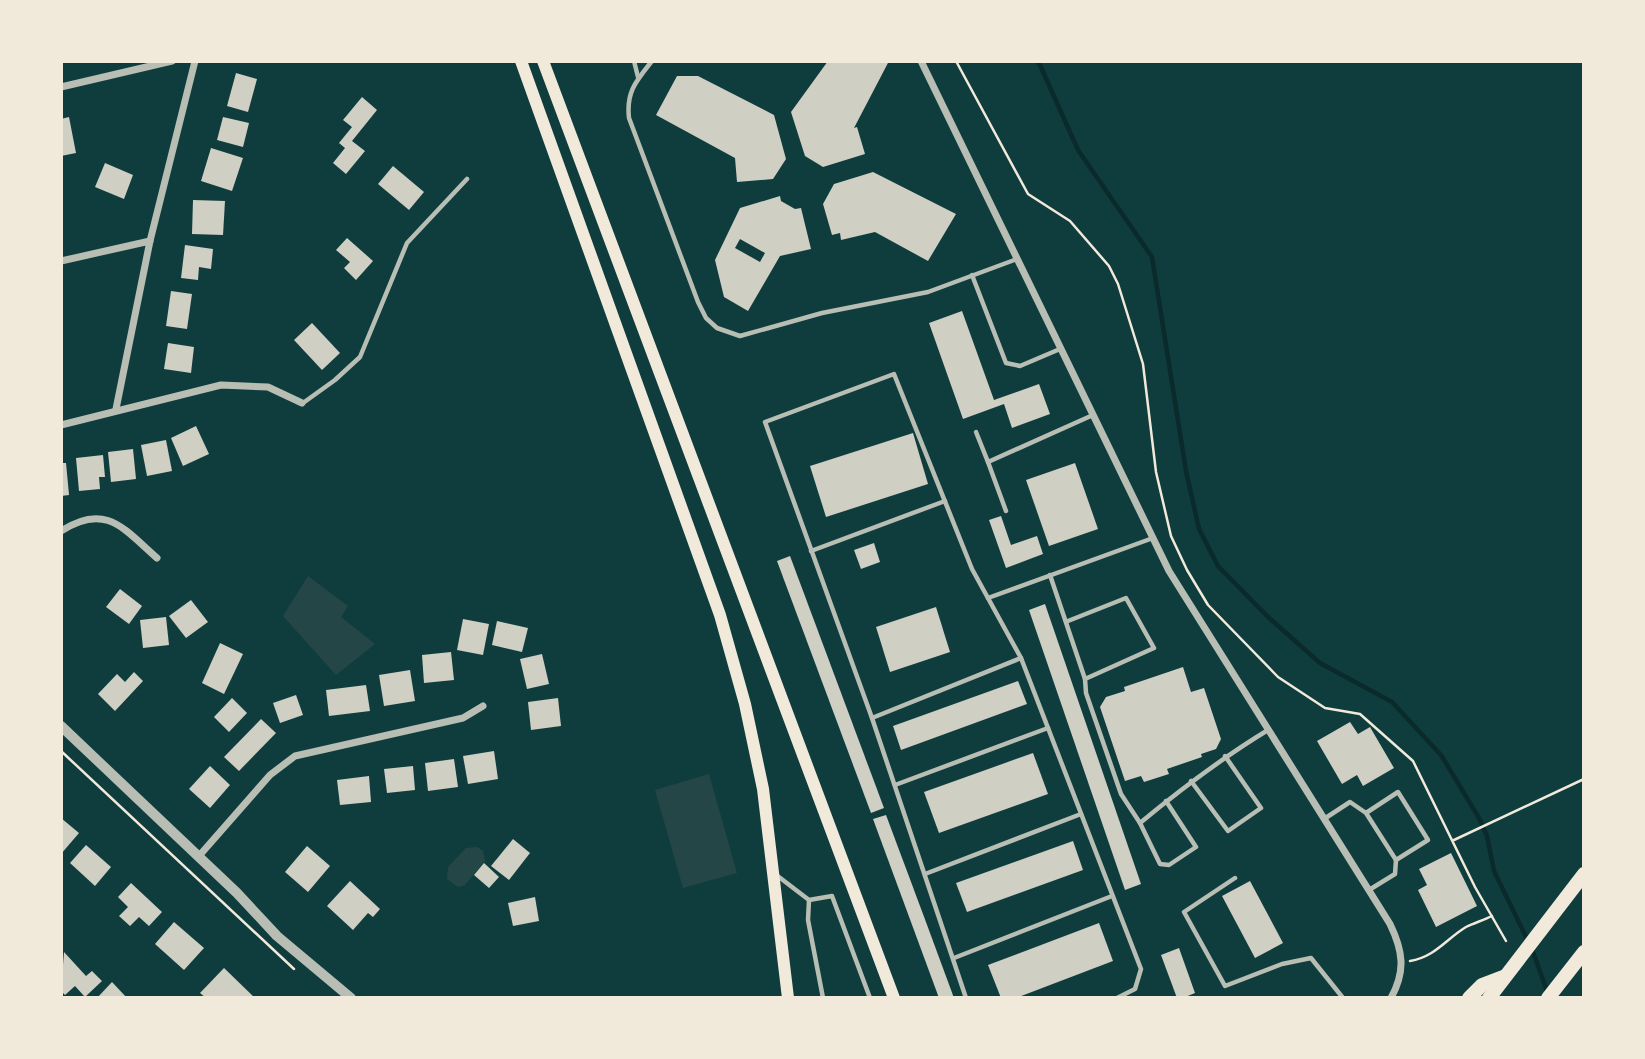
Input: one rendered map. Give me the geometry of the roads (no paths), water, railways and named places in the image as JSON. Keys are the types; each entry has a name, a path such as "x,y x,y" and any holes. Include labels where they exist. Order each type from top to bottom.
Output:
{"highway":[{"path":"1489,998 1584,874"},
{"path":"1548,998 1584,953"},
{"path":"1555,998 1569,972"},
{"path":"1469,998 1482,985 1507,974"}],"main road":[{"path":"521,61 720,615 745,704 763,789 788,998"},
{"path":"543,61 894,998"}],"street":[{"path":"61,87 172,61"},
{"path":"116,409 150,241 195,61"},
{"path":"921,61 1169,571 1369,891 1400,946 1403,962 1399,984 1391,998"},
{"path":"61,261 150,241"},
{"path":"61,425 116,409 221,385 268,387 302,404"},
{"path":"61,531 89,518 107,518 157,558"},
{"path":"198,856 270,775 295,755 463,719 483,706"},
{"path":"61,726 198,856 277,936 351,998"}],"lane":[{"path":"634,61 638,78"},
{"path":"652,61 631,87 627,101 629,118 698,302 706,318 717,328 740,336 822,313 928,292 1017,259"},
{"path":"302,404 335,380 360,357 407,243 467,179"},
{"path":"972,275 1006,363 1020,366 1061,349"},
{"path":"966,998 872,718 765,422 894,374 972,569 1021,658 1141,969 1135,989 1117,998"},
{"path":"988,462 1093,415"},
{"path":"976,432 1006,511"},
{"path":"811,551 945,501"},
{"path":"988,598 1153,538"},
{"path":"1051,575 1085,678 1086,693 1121,794 1160,864 1169,865 1196,847 1166,801"},
{"path":"1068,621 1126,598 1154,648 1085,678"},
{"path":"872,718 1021,658"},
{"path":"895,785 1048,728"},
{"path":"1139,823 1225,756 1268,730"},
{"path":"1191,781 1228,831 1261,808 1225,756"},
{"path":"1366,813 1398,792 1428,840 1396,859"},
{"path":"1324,819 1350,802 1366,813 1396,859 1395,874 1369,891"},
{"path":"925,874 1081,814"},
{"path":"774,874 809,900 832,896 870,998"},
{"path":"1235,878 1184,912 1225,986 1282,964 1311,958 1343,998"},
{"path":"953,958 1112,896"},
{"path":"809,900 808,920 823,998"}],"waterway":[{"path":"1036,61 1078,150 1152,257 1186,471 1199,529 1218,566 1267,616 1320,663 1392,702 1441,755 1479,818 1487,836 1494,871 1528,941"},
{"path":"1532,949 1548,994"}]}
